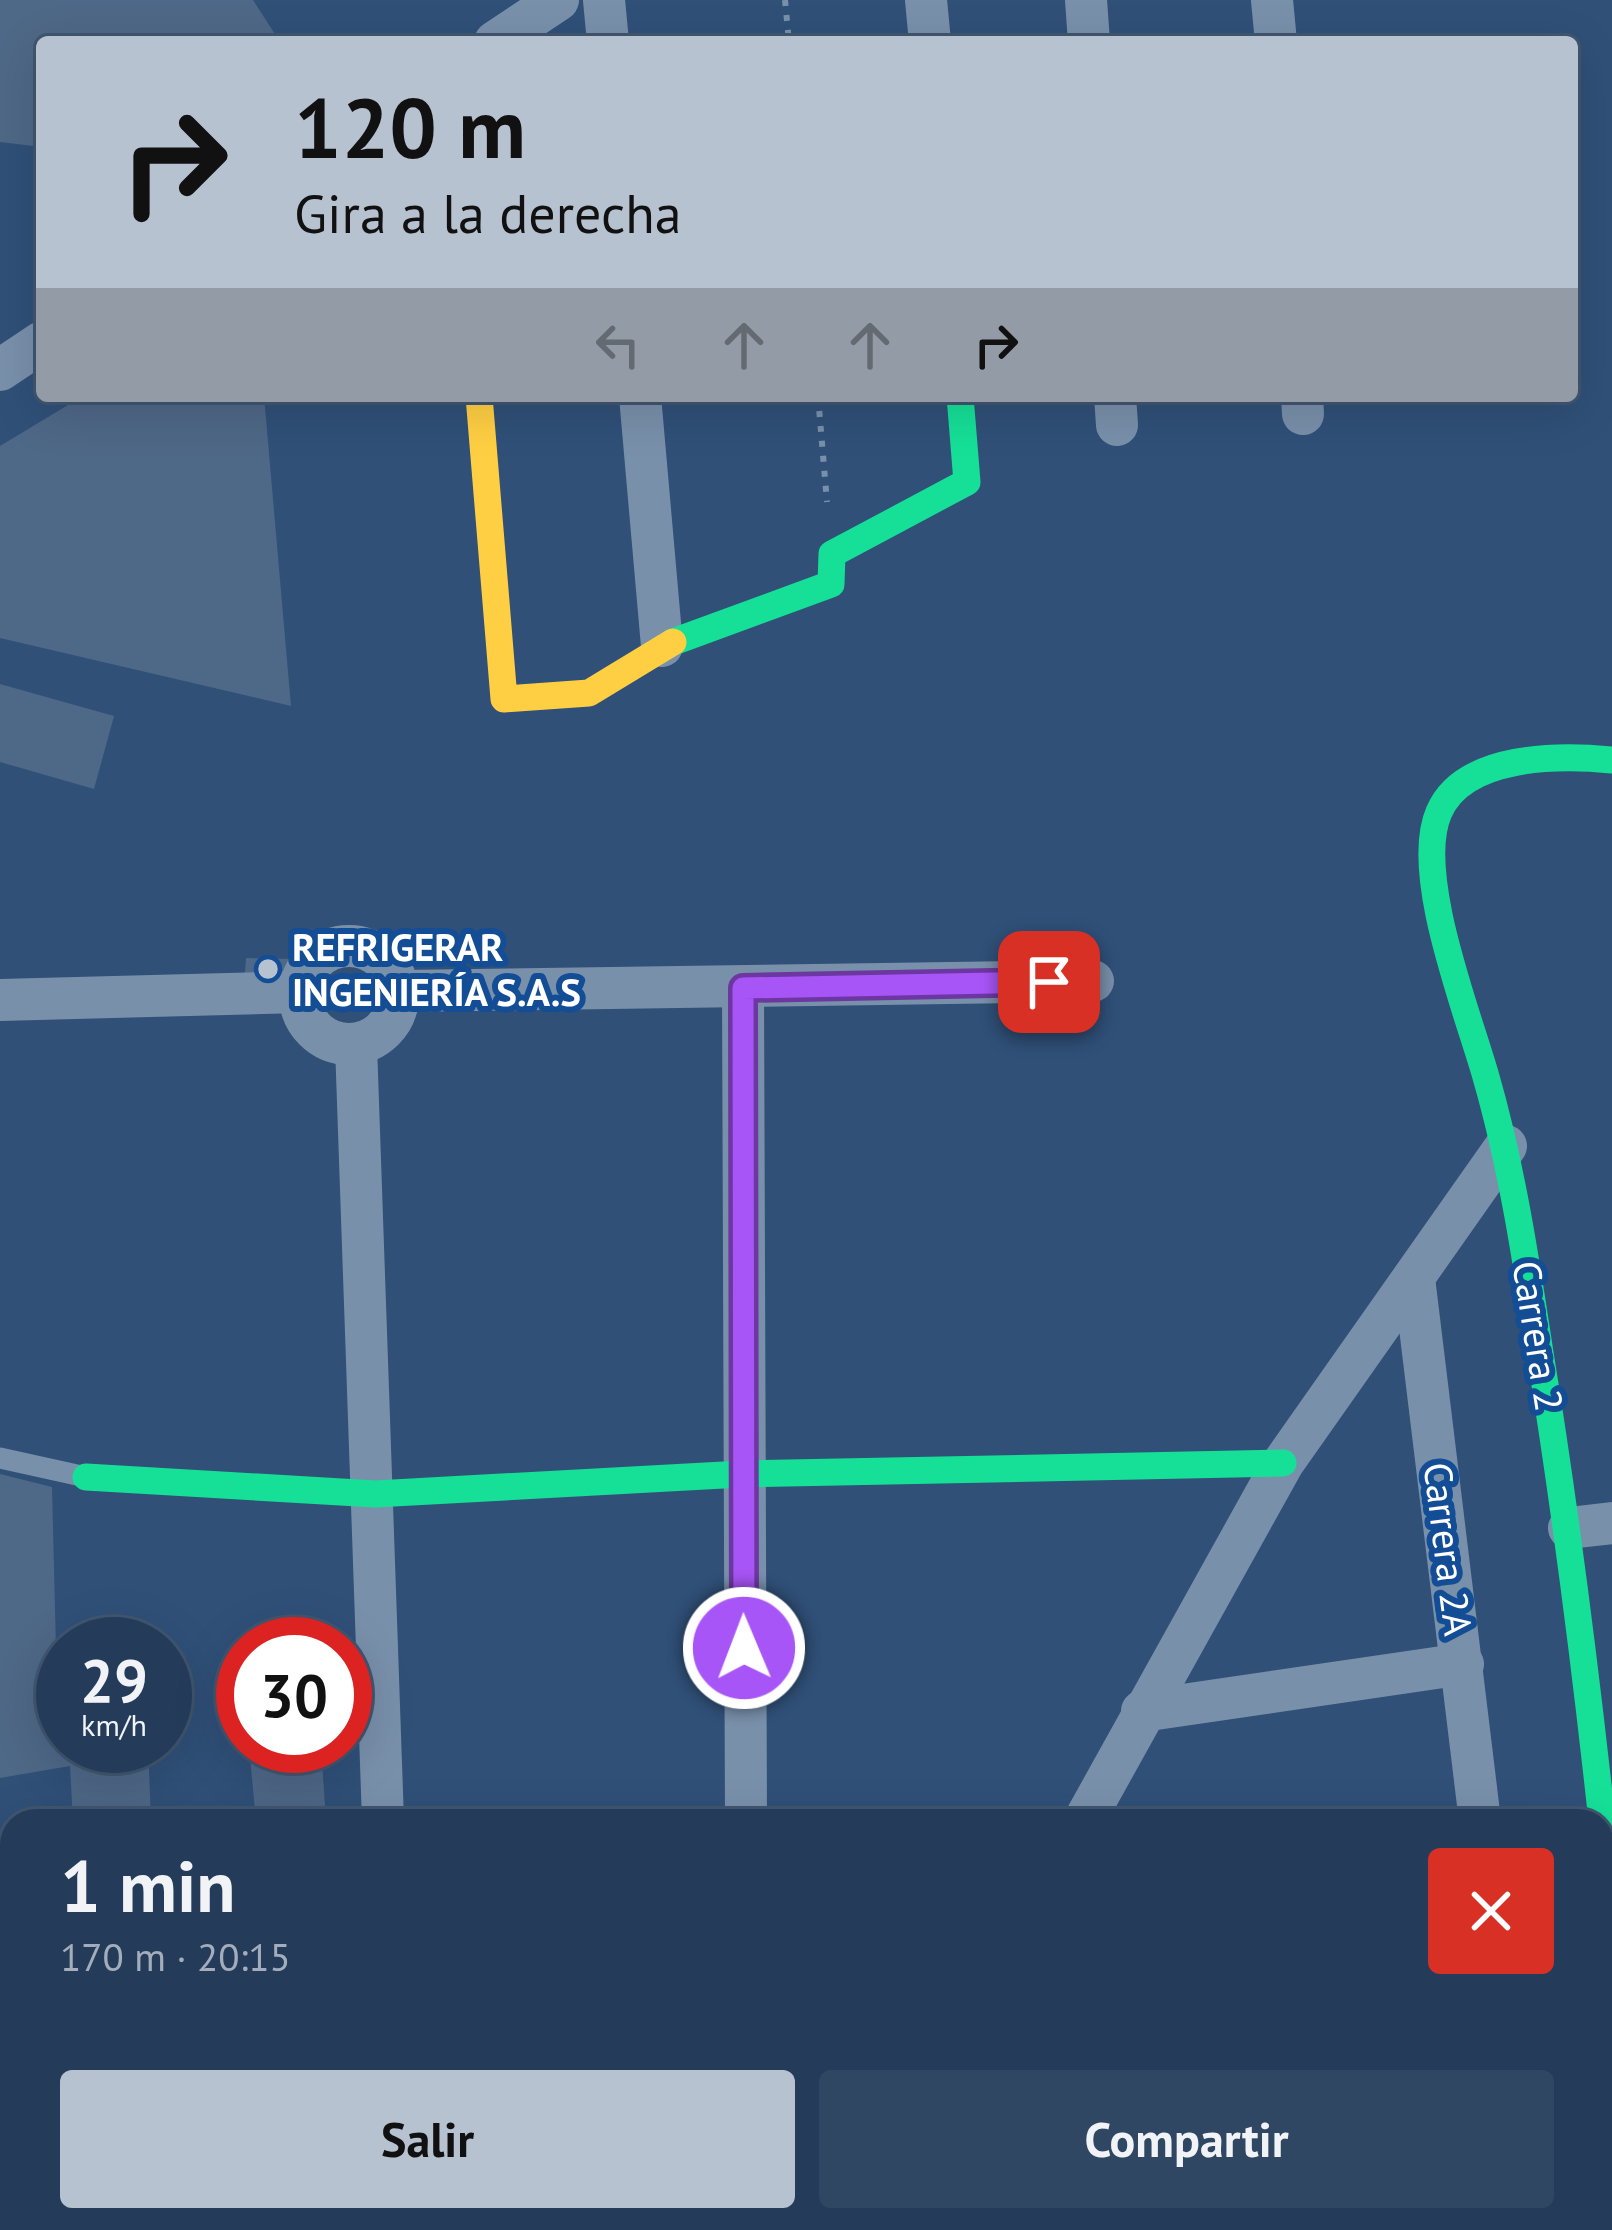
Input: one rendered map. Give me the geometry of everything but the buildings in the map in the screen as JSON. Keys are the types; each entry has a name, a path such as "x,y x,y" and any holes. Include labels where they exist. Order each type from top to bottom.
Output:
{"street":[{"path":"504,36 558,0"},
{"path":"604,0 607,36"},
{"path":"926,0 929,36"},
{"path":"1087,0 1090,36"},
{"path":"1272,0 1275,36"},
{"path":"0,370 36,346"},
{"path":"479,402 504,699 590,693 662,646 831,584 832,554 967,482 960,402"},
{"path":"641,402 662,646"},
{"name":"Carrera 2","path":"1601,1809 1570,1528 1506,1146 1441,921 1432,858 1439,810 1472,776 1570,754 1612,760"},
{"path":"358,946 386,962 399,991 392,1020 371,1041 356,1045 322,1037 302,1010 300,992 313,962 326,952 358,946"},
{"path":"399,991 1093,981"},
{"path":"743,988 746,1809"},
{"path":"0,1000 300,992"},
{"path":"356,1045 375,1494 382,1809"},
{"path":"1090,1809 1283,1463 1506,1146"},
{"name":"Carrera 2A","path":"1414,1278 1479,1809"},
{"path":"86,1477 375,1494 742,1474 1283,1463"},
{"path":"1570,1528 1612,1523"},
{"path":"1142,1711 1463,1664"}],"lane":[{"path":"0,1458 86,1477"}],"path":[{"path":"785,0 788,36"},
{"path":"819,402 832,554"}],"traffic: fast":[{"path":"673,642 831,584 832,554 967,482 960,402"},
{"path":"1601,1809 1566,1528 1524,1249 1495,1111 1446,943 1432,870 1439,812 1451,793 1469,779 1515,762 1612,760"},
{"path":"86,1477 375,1494 742,1474 1283,1463"}],"traffic: slow":[{"path":"479,402 504,699 589,693 673,642"}],"place":[{"name":"REFRIGERAR INGENIERÍA S.A.S","path":"268,969"}],"route":[{"path":"744,1648 743,988 1049,982"}]}
